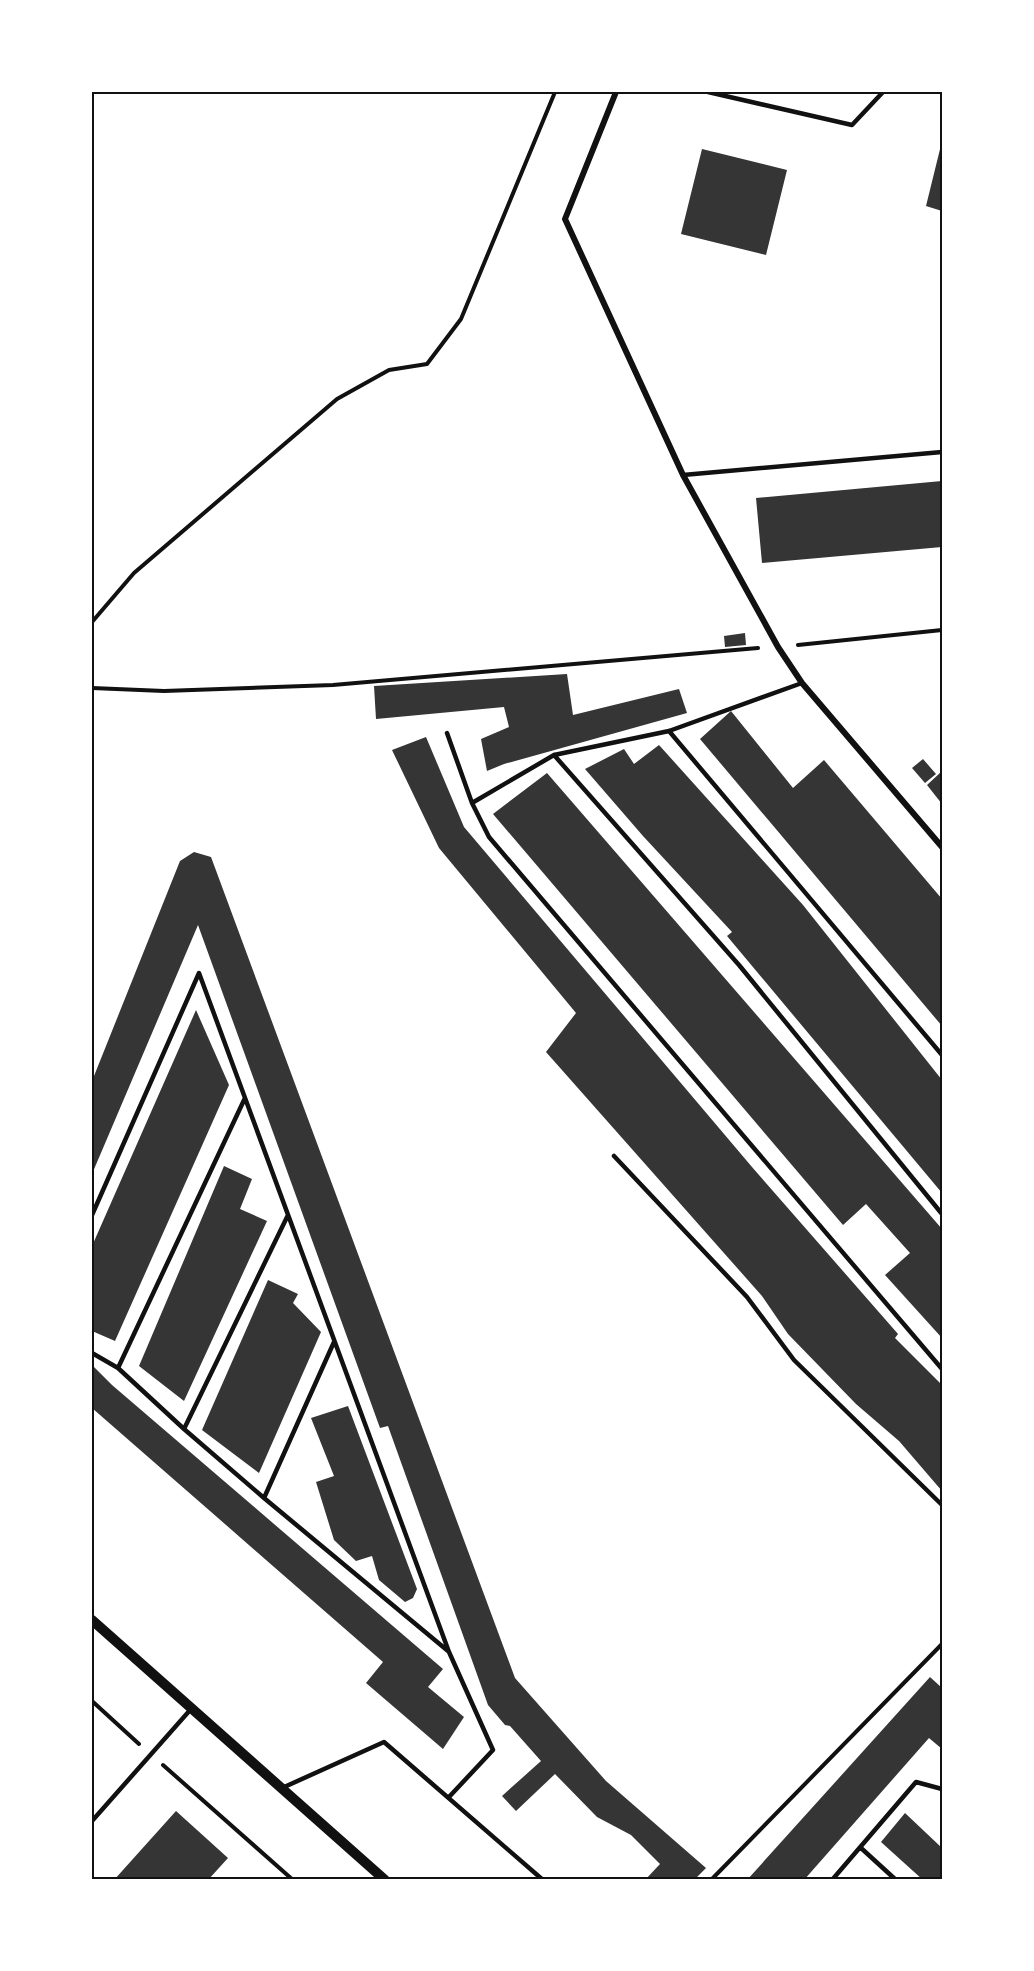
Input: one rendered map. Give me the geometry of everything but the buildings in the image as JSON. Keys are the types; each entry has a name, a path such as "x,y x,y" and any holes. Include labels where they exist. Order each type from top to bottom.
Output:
{"street":[{"path":"616,92 565,219 683,475 778,647 802,683 942,847"},
{"path":"92,1620 385,1880"}],"lane":[{"path":"708,92 852,125 883,92"},
{"path":"683,475 942,452"},
{"path":"471,803 554,756 669,731 802,683"},
{"path":"669,731 942,1055"},
{"path":"447,733 471,803 489,837 942,1369"},
{"path":"554,756 739,965 942,1214"},
{"path":"92,1215 199,973 449,1652 493,1750 449,1797"},
{"path":"118,1368 245,1098"},
{"path":"614,1156 747,1297 794,1360 942,1505"},
{"path":"184,1429 288,1215"},
{"path":"264,1498 334,1342"},
{"path":"92,1353 118,1368 264,1498 449,1652"},
{"path":"92,1821 192,1708"},
{"path":"282,1788 384,1742 543,1880"},
{"path":"832,1880 916,1782 942,1789"},
{"path":"861,1848 896,1880"}],"path":[{"path":"92,622 134,573 337,399 389,370 427,364 461,319 555,92"},
{"path":"92,688 164,691 333,685 778,647 942,630"},
{"path":"711,1880 942,1644"},
{"path":"92,1701 292,1880"}]}
